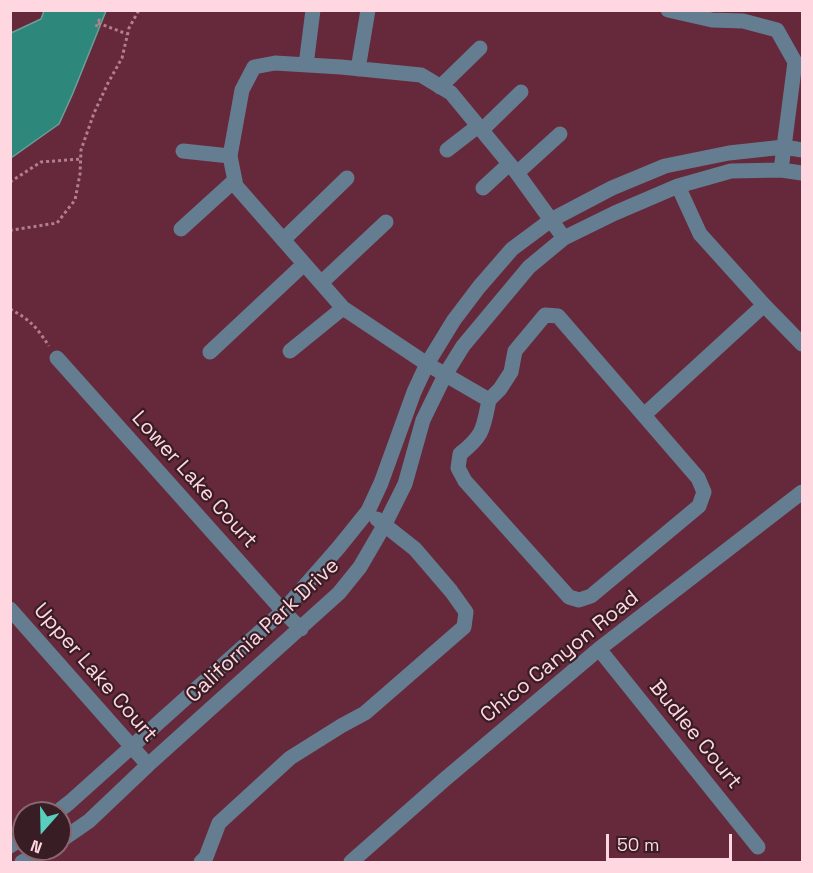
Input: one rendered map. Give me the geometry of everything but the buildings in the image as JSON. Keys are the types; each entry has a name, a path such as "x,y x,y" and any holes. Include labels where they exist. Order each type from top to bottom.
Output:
{"street":[{"path":"306,65 313,10"},
{"path":"358,69 368,10"},
{"path":"668,10 685,12 712,20 743,21 777,30 799,59 781,170"},
{"path":"441,87 480,48"},
{"path":"489,400 427,364 343,308 236,186 230,156 242,90 254,67 274,63 421,75 451,93 513,168 564,238"},
{"path":"447,150 480,128 521,92"},
{"path":"483,188 560,134"},
{"name":"California Park Drive","path":"71,801 283,611 368,512 427,364 454,320 512,249 552,220 612,188 665,166 729,153 784,147 802,150"},
{"path":"183,151 230,156"},
{"name":"California Park Drive","path":"72,833 89,821 339,593 360,567 405,484 423,420 445,375 463,346 529,267 564,238 678,186 731,171 781,170 802,173"},
{"path":"283,240 347,178"},
{"path":"181,228 235,180"},
{"path":"678,186 700,234 802,344"},
{"path":"321,283 386,222"},
{"path":"210,352 304,264"},
{"path":"644,415 764,305"},
{"path":"290,351 343,308"},
{"path":"545,315 558,316 698,478 704,492 699,506 591,596 579,600 569,597 465,481 458,468 460,454 474,442 483,430 489,400 500,389 511,372 515,351 545,315"},
{"name":"Lower Lake Court","path":"57,358 301,629"},
{"name":"Chico Canyon Road","path":"351,862 599,649 802,492"},
{"path":"201,862 206,857 219,823 290,758 365,713 464,627 466,612 451,591 415,549 368,512"},
{"name":"Upper Lake Court","path":"10,609 148,765"},
{"name":"Budlee Court","path":"599,649 758,847"},
{"path":"10,852 17,862"}],"path":[{"path":"10,231 57,223 75,200 80,174 81,150 94,113 122,58 129,28 139,10"},
{"path":"100,18 97,25 127,34"},
{"path":"10,182 41,162 81,159"},
{"path":"10,309 26,318 37,328 57,358"}],"shaded area":[{"path":"44,11 106,11 59,124 11,158 11,33 41,19"}]}
